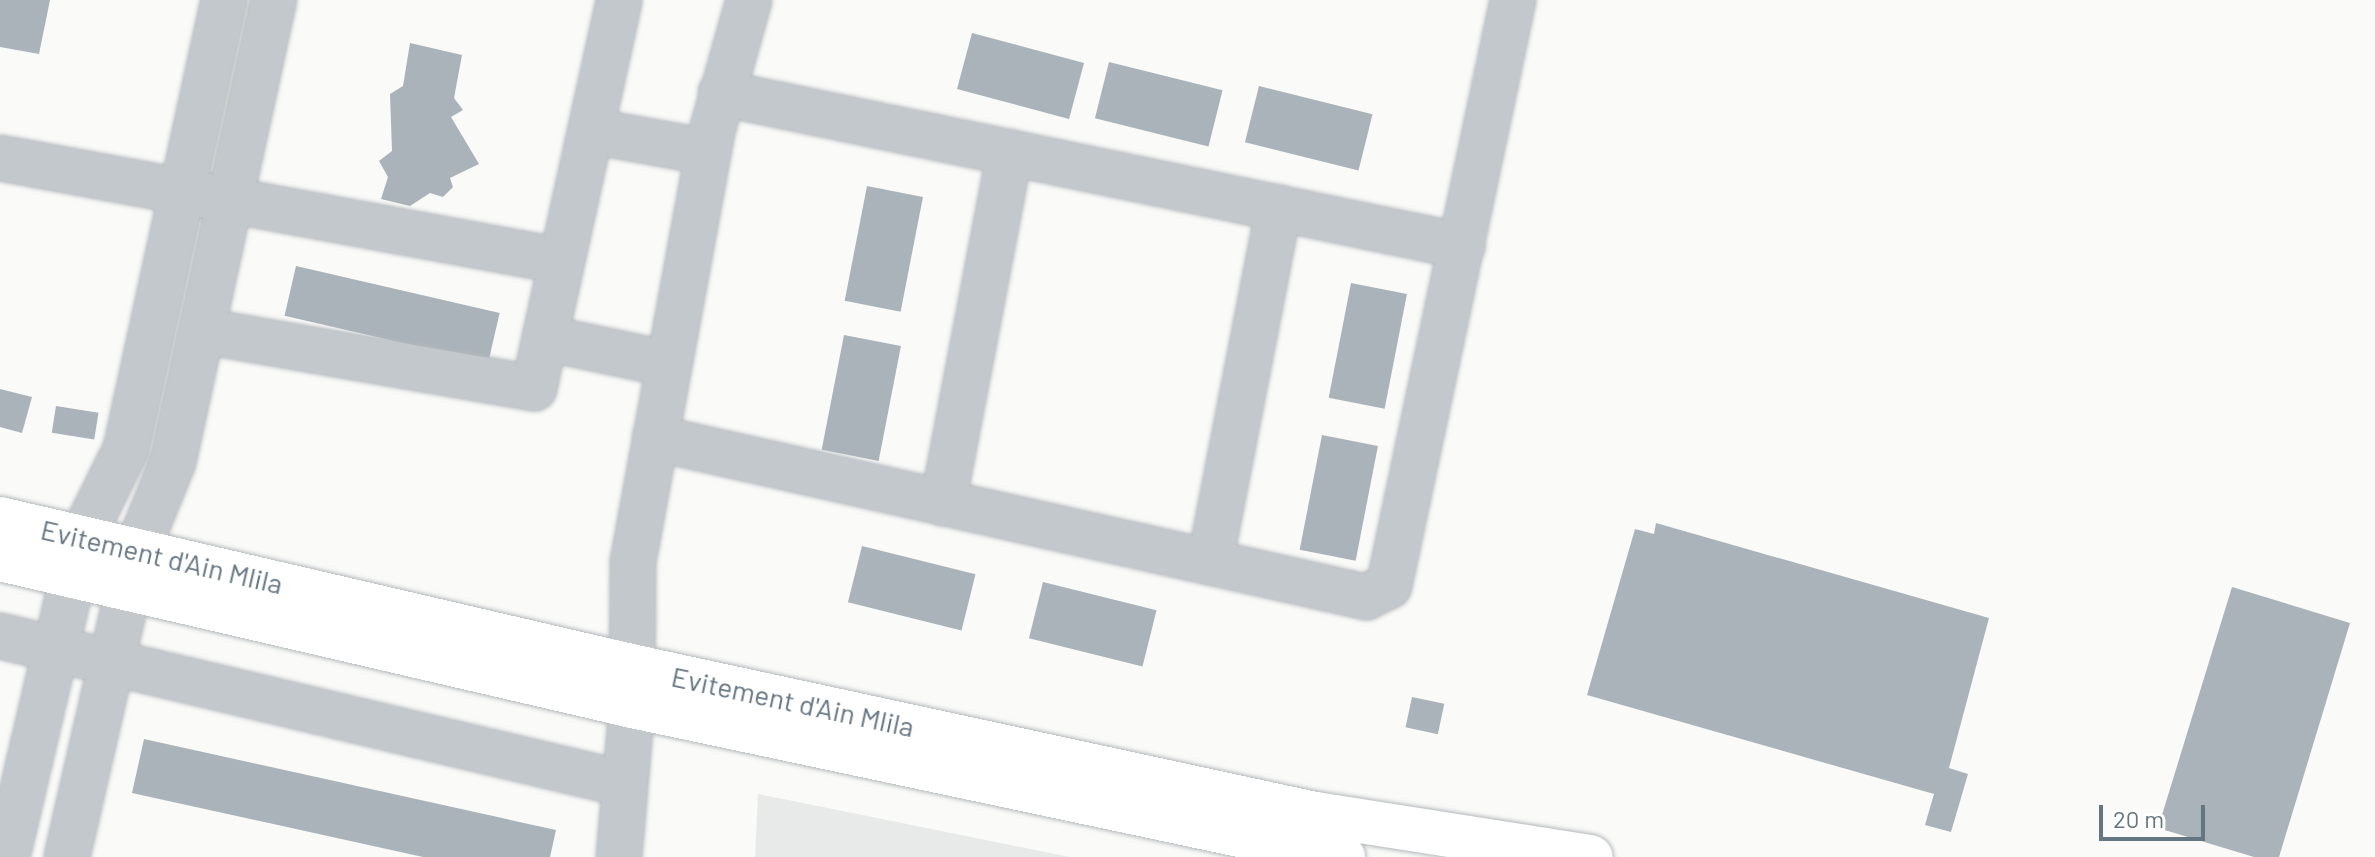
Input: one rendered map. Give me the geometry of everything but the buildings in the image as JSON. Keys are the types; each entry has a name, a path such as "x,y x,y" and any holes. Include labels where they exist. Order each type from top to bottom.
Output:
{"highway":[{"name":"Evitement d'Ain Mlila","path":"0,519 77,556 129,590 1315,814 1591,857"},
{"name":"Evitement d'Ain Mlila","path":"0,559 77,556 138,548 631,686 1343,857"}],"street":[{"path":"7,857 77,556 126,449 186,192 224,0"},
{"path":"67,857 138,548 173,462 274,0"},
{"path":"203,331 534,388 619,0"},
{"path":"619,857 631,686 633,562 708,152 721,93 749,0"},
{"path":"655,438 1366,597 1389,586 1513,0"},
{"path":"721,93 1462,246"},
{"path":"591,131 708,152"},
{"path":"943,503 1010,152"},
{"path":"0,158 562,261"},
{"path":"1210,562 1279,208"},
{"path":"545,338 669,364"},
{"path":"0,636 625,784"}],"shaded area":[{"path":"758,794 1070,857 755,857"}]}
